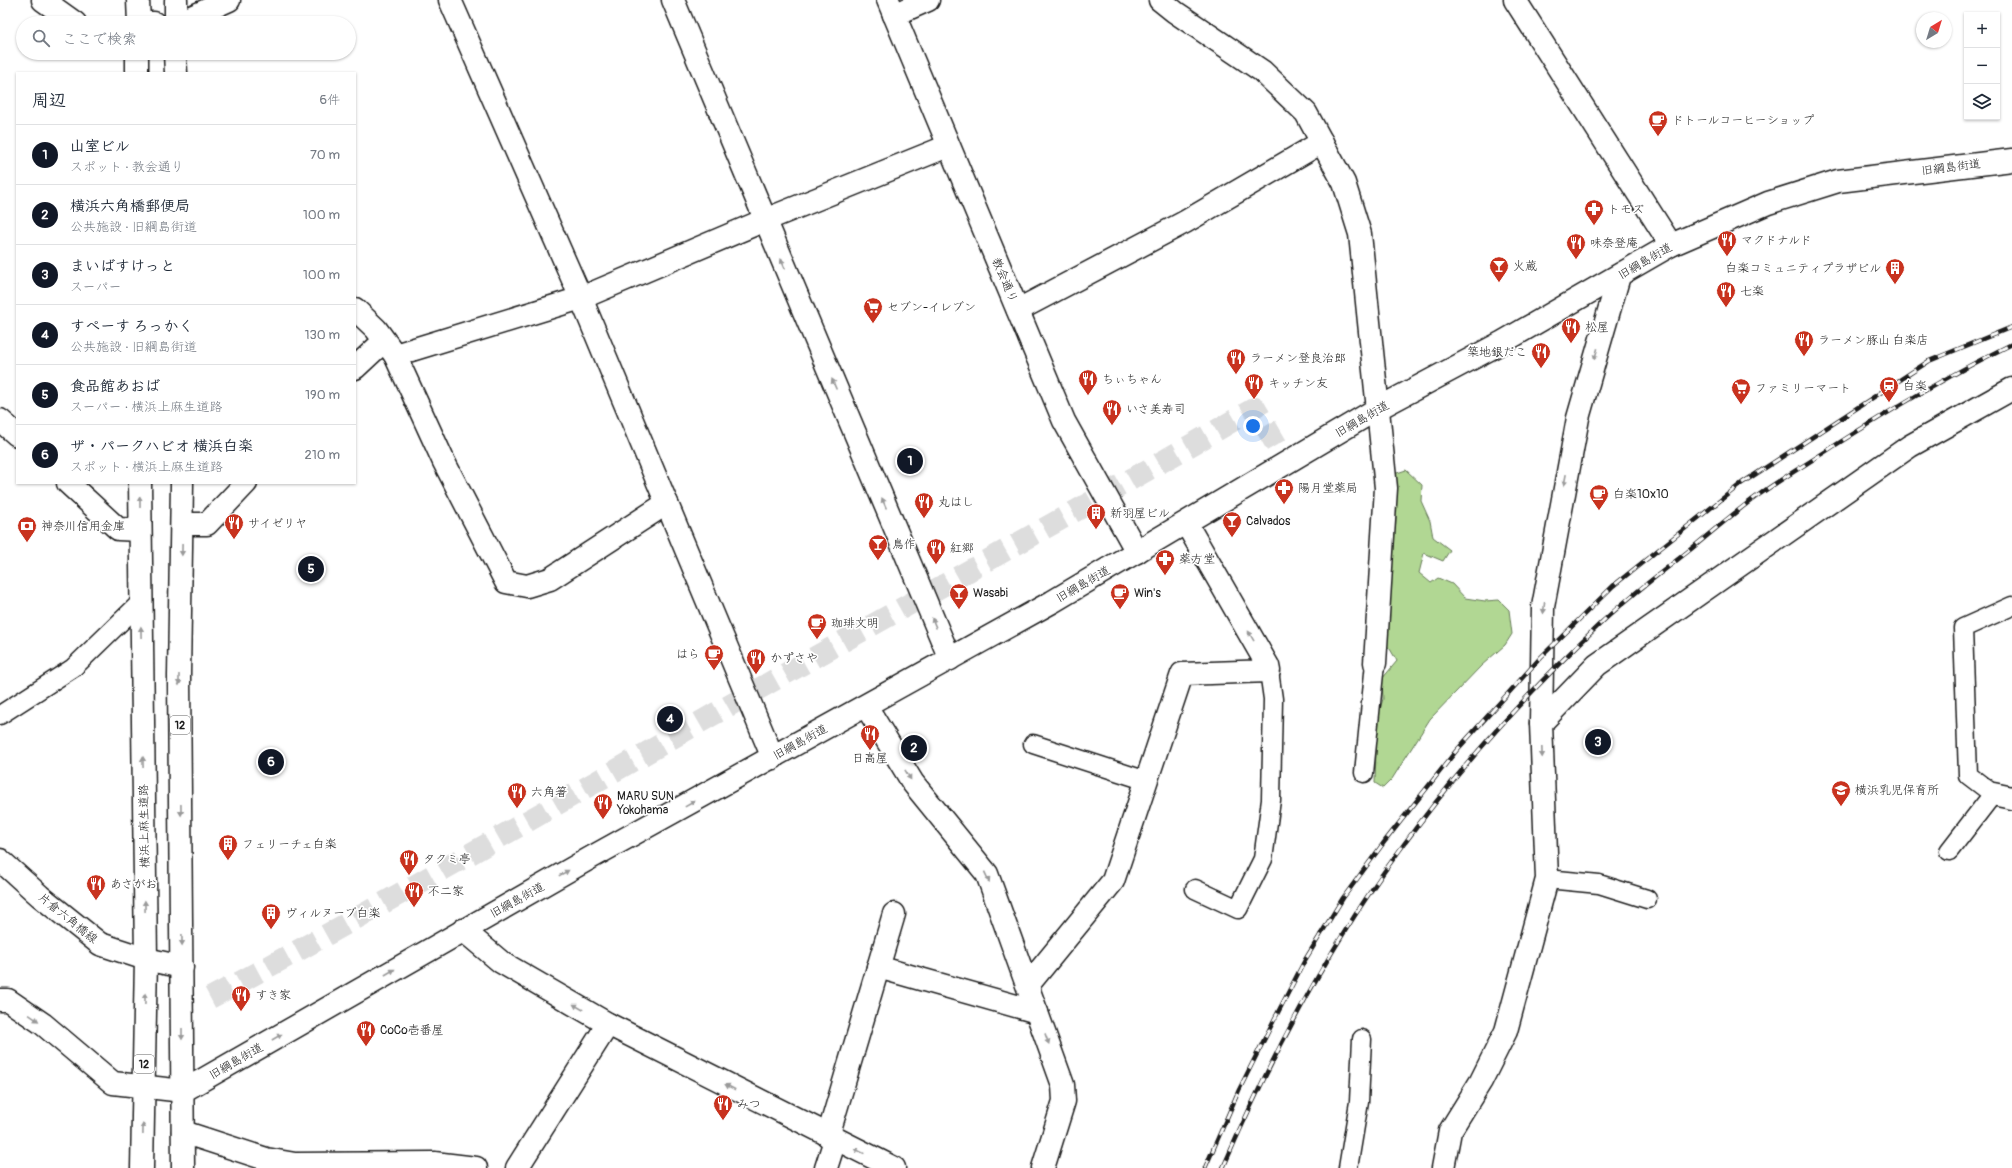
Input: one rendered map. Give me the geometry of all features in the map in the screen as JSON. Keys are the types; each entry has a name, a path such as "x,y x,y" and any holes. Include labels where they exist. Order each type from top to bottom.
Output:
{"street":[{"path":"43,0 65,16"},
{"path":"138,0 141,16"},
{"path":"176,0 177,16"},
{"path":"193,16 229,0"},
{"path":"450,0 581,298 773,758"},
{"path":"673,0 950,659"},
{"path":"891,8 928,0"},
{"path":"1160,0 1175,12 1262,71 1306,113 1344,183 1360,234 1386,488 1375,663"},
{"path":"1515,0 1671,245"},
{"name":"教会通り","path":"891,8 1064,421 1137,552"},
{"path":"137,60 137,72"},
{"path":"175,60 176,72"},
{"path":"1018,310 1185,222 1322,142"},
{"path":"356,367 389,348 581,298 765,220 948,146"},
{"name":"旧綱島街道","path":"183,1092 463,930 950,659 1137,552 1377,409 1619,276 1671,245 1768,203 1838,181 2012,160"},
{"path":"1443,1168 1450,1131 1481,1081 1506,1031 1548,879 1541,723 1544,607 1578,418 1619,276"},
{"path":"356,310 376,329 389,348 444,462 506,582 527,586 550,579 667,503"},
{"path":"1541,723 1597,665 1910,446 2012,389"},
{"path":"0,420 16,434"},
{"path":"69,484 118,529 140,530"},
{"name":"横浜上麻生道路","path":"140,484 140,603 146,959 142,1168"},
{"name":"12","path":"182,484 179,676 183,1168"},
{"path":"182,524 207,524 245,484"},
{"path":"1028,985 1113,881 1182,674 1269,671 1268,666 1186,523"},
{"path":"866,706 913,783 987,874 1063,1085 1064,1101 1043,1168"},
{"name":"片倉六角橋線","path":"0,860 40,896 100,944 146,959 182,967"},
{"path":"826,1168 832,1138 878,967 894,914"},
{"path":"463,930 502,962 608,1024 894,1168"},
{"path":"878,967 1037,1012"},
{"path":"0,1000 8,1000 43,1024 113,1083 183,1092"},
{"path":"518,1168 608,1024"},
{"path":"183,1132 266,1159 295,1164 434,1164 476,1168"}],"lane":[{"path":"0,715 73,668 140,603"},
{"path":"1949,851 2003,796 1968,775 1963,628 2012,606"},
{"path":"1364,773 1375,663"},
{"path":"1195,889 1238,909 1263,859 1271,800 1273,699 1269,671"},
{"path":"1033,744 1147,781"},
{"path":"1548,879 1599,884 1647,899"},
{"path":"1348,1168 1359,1102 1362,1040"}],"green space":[{"path":"1406,470 1422,485 1421,501 1430,521 1433,537 1450,550 1443,561 1424,553 1419,573 1431,583 1438,578 1452,584 1465,598 1485,601 1499,600 1509,610 1512,634 1505,645 1481,666 1430,719 1392,779 1383,788 1375,783 1377,719 1383,699 1382,679 1397,661 1390,649 1382,642 1394,474"}],"tunnel":[{"path":"210,998 412,887 1255,408 1287,463"}],"railway":[{"path":"1205,1168 1239,1090 1273,1022 1305,960 1343,898 1385,841 1456,751 1541,657 1613,586 1742,483 1929,361 2012,327"},
{"path":"1223,1168 1241,1127 1281,1045 1324,965 1348,926 1399,851 1445,791 1469,761 1520,704 1573,650 1623,603 1760,494 1899,406 1943,380 2012,344"}],"place":[{"name":"ドトールコーヒーショップ","path":"1658,137"},
{"name":"トモズ","path":"1594,226"},
{"name":"マクドナルド","path":"1727,257"},
{"name":"味奈登庵","path":"1576,260"},
{"name":"火蔵","path":"1499,283"},
{"name":"白楽コミュニティプラザビル","path":"1895,285"},
{"name":"七楽","path":"1726,308"},
{"name":"セブン-イレブン","path":"873,324"},
{"name":"松屋","path":"1571,344"},
{"name":"ラーメン豚山 白楽店","path":"1804,357"},
{"name":"築地銀だこ","path":"1541,369"},
{"name":"ラーメン登良治郎","path":"1236,375"},
{"name":"ちぃちゃん","path":"1088,396"},
{"name":"キッチン友","path":"1254,400"},
{"name":"白楽","path":"1889,403"},
{"name":"ファミリーマート","path":"1741,405"},
{"name":"いさ美寿司","path":"1112,426"},
{"name":"山室ビル","path":"910,461"},
{"name":"陽月堂薬局","path":"1284,505"},
{"name":"白楽10x10","path":"1599,511"},
{"name":"丸はし","path":"924,519"},
{"name":"新羽屋ビル","path":"1096,530"},
{"name":"Calvados","path":"1232,538"},
{"name":"サイゼリヤ","path":"234,540"},
{"name":"神奈川信用金庫","path":"27,543"},
{"name":"鳥作","path":"878,561"},
{"name":"紅郷","path":"936,565"},
{"name":"食品館あおば","path":"311,569"},
{"name":"薬方堂","path":"1165,576"},
{"name":"Wasabi","path":"959,610"},
{"name":"Win's","path":"1120,610"},
{"name":"珈琲文明","path":"817,640"},
{"name":"はら","path":"714,671"},
{"name":"かずさや","path":"756,675"},
{"name":"すぺーす ろっかく","path":"670,719"},
{"name":"まいばすけっと","path":"1598,742"},
{"name":"横浜六角橋郵便局","path":"914,748"},
{"name":"日高屋","path":"870,751"},
{"name":"ザ・パークハビオ 横浜白楽","path":"271,762"},
{"name":"横浜乳児保育所","path":"1841,807"},
{"name":"六角箸","path":"517,809"},
{"name":"MARU SUN Yokohama","path":"603,820"},
{"name":"フェリーチェ白楽","path":"228,861"},
{"name":"タクミ亭","path":"409,876"},
{"name":"あさがお","path":"96,901"},
{"name":"不二家","path":"414,908"},
{"name":"ヴィルヌーブ白楽","path":"271,930"},
{"name":"すき家","path":"241,1012"},
{"name":"CoCo壱番屋","path":"366,1047"},
{"name":"みつ","path":"723,1121"}]}
